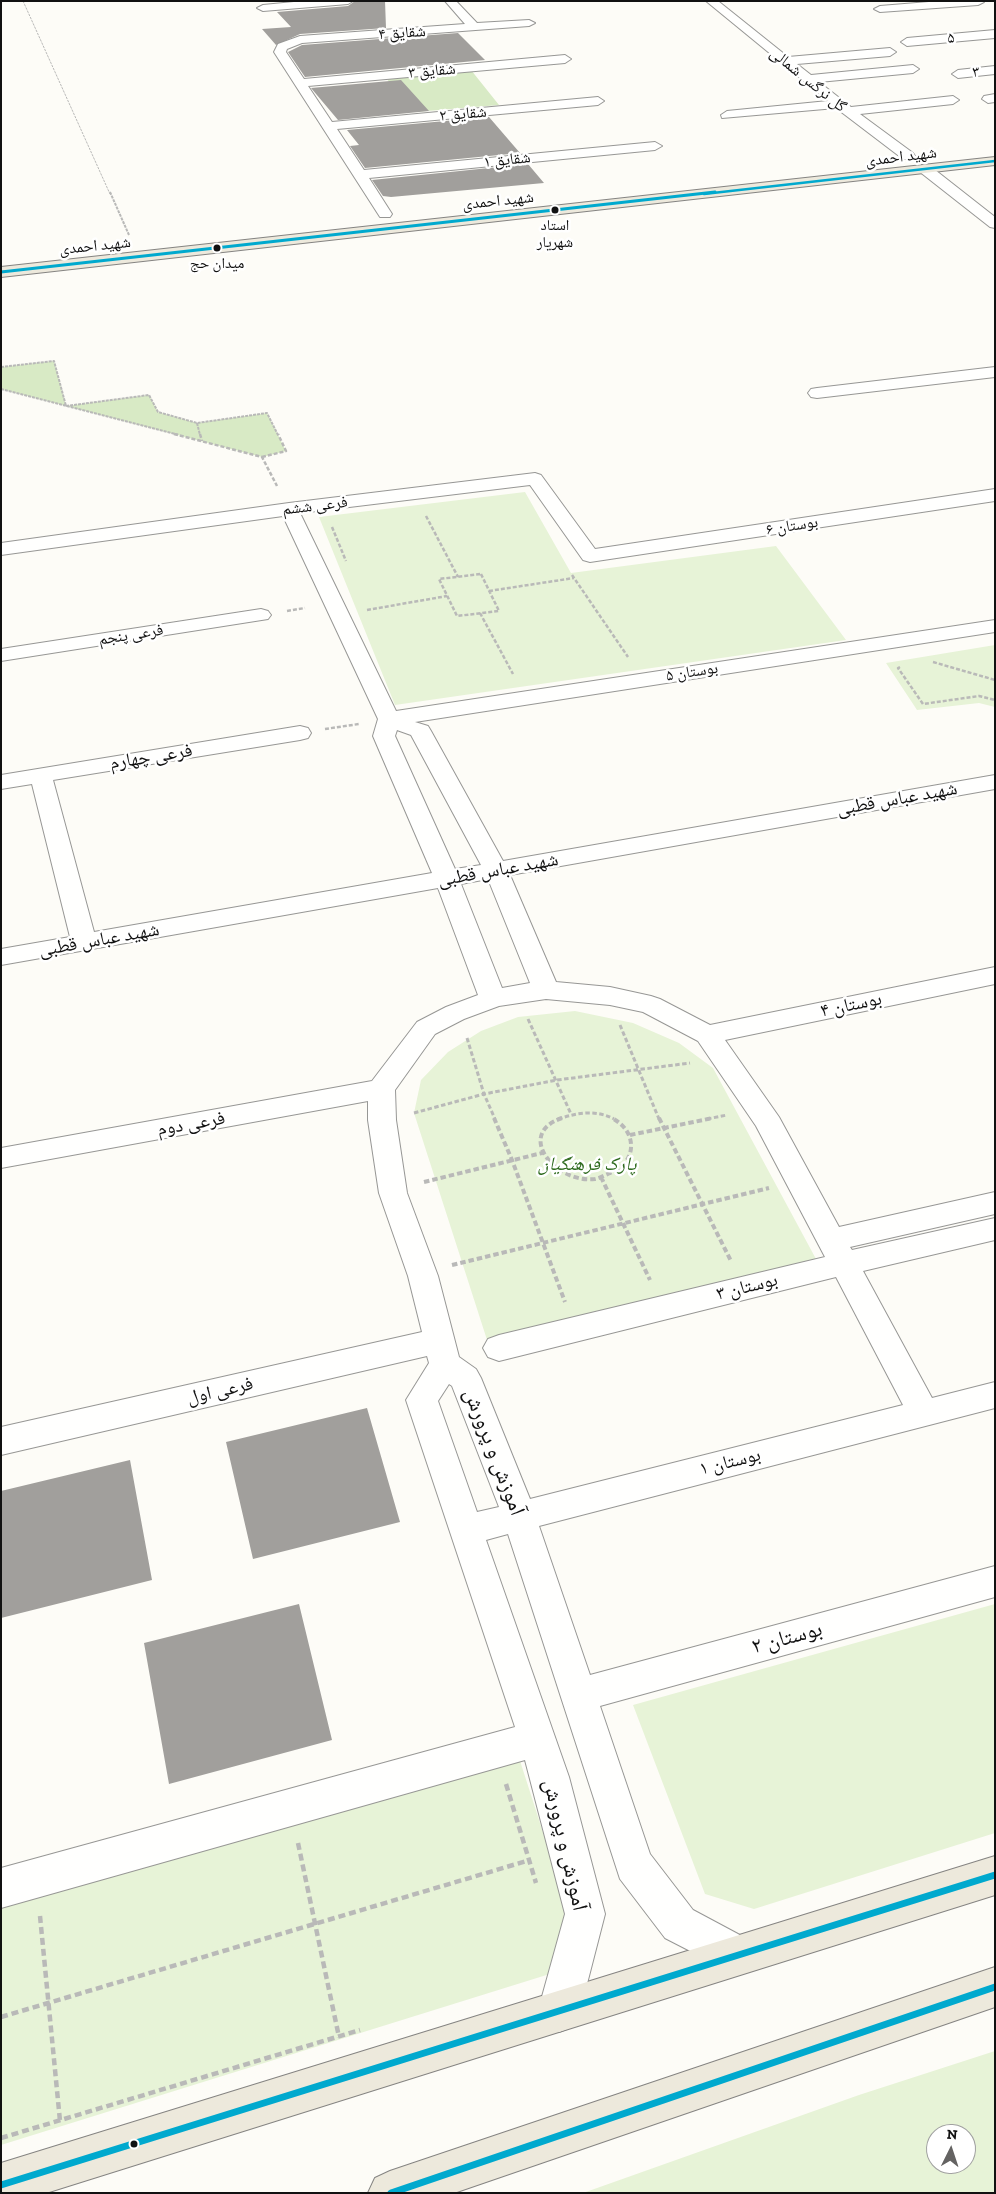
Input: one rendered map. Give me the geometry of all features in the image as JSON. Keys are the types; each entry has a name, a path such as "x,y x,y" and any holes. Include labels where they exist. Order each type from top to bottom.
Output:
{"main road":[{"name":"شهید احمدی","path":"414,210 927,154"},
{"name":"شهید احمدی","path":"4,272 570,207 995,162"},
{"path":"366,216 390,213"},
{"path":"1,2185 995,1875"},
{"path":"390,2193 995,1987"}],"street":[{"path":"263,8 348,1"},
{"path":"450,1 474,27"},
{"name":"گل نرگس شمالی","path":"711,1 807,79 908,156"},
{"path":"880,9 977,1 989,9"},
{"name":"شقایق ۴","path":"300,82 280,52 282,47 288,43 300,40 529,23"},
{"name":"۵","path":"907,42 995,34"},
{"path":"785,61 890,52"},
{"name":"شقایق ۳","path":"300,82 564,59"},
{"path":"807,79 913,69"},
{"name":"۳","path":"958,74 995,70"},
{"path":"300,82 360,175 390,213"},
{"path":"727,115 954,100"},
{"name":"شقایق ۲","path":"328,126 598,101"},
{"name":"شقایق ۱","path":"360,175 654,146"},
{"path":"925,169 995,224"},
{"path":"817,393 995,372"},
{"name":"فرعی ششم","path":"1,548 289,509 535,479 590,556"},
{"name":"بوستان ۶","path":"590,556 995,495"},
{"path":"289,509 390,719 420,731 496,870 546,990"},
{"name":"فرعی پنجم","path":"1,655 261,615"},
{"name":"بوستان ۵","path":"390,719 995,626"},
{"path":"390,719 384,736 447,879 493,999"},
{"name":"فرعی چهارم","path":"1,782 300,732"},
{"path":"41,776 84,942"},
{"name":"شهید عباس قطبی","path":"1,957 995,782"},
{"name":"بوستان ۴","path":"707,1035 995,976"},
{"path":"442,1352 423,1276 393,1193 382,1120 381,1089 426,1028 455,1013 518,992 546,990 610,996 651,1005 707,1035 758,1106 924,1413"},
{"name":"فرعی دوم","path":"1,1158 381,1089"},
{"name":"بوستان ۳","path":"499,1348 837,1252 995,1203"},
{"name":"بوستان ۳","path":"837,1252 995,1229"},
{"name":"فرعی اول","path":"1,1441 442,1352"},
{"name":"آموزش و پرورش","path":"559,2011 585,1914 550,1777 422,1400 442,1352 465,1378 519,1515 634,1865 679,1924 737,1955"},
{"name":"بوستان ۱","path":"466,1530 995,1395"},
{"name":"بوستان ۲","path":"578,1695 995,1581"},
{"path":"1,1888 536,1739"}],"path":[{"path":"23,1 132,242"},
{"path":"1,367 54,361 66,406"},
{"path":"1,389 66,406 202,441 262,457 286,451 267,413 197,423 158,412 149,395 66,406"},
{"path":"197,423 202,441"},
{"path":"262,457 289,509"},
{"path":"421,508 458,577"},
{"path":"328,519 348,565"},
{"path":"569,570 631,662"},
{"path":"481,574 489,591 499,610 457,616 439,579 481,574"},
{"path":"489,591 574,578"},
{"path":"261,615 368,610 447,596"},
{"path":"364,601 368,610"},
{"path":"480,613 515,679"},
{"path":"942,660 932,662 995,680"},
{"path":"907,666 898,668 923,704 979,696 995,700"},
{"path":"300,732 390,719"},
{"path":"527,1016 571,1114"},
{"path":"618,1020 638,1071 664,1128 704,1204 731,1262"},
{"path":"468,1039 484,1094 512,1160 565,1304"},
{"path":"414,1113 484,1094 557,1080 638,1071 694,1062"},
{"path":"596,1113 611,1117 622,1125 630,1135 633,1146 630,1156 624,1165 614,1172 601,1177 586,1178 565,1173 548,1163 542,1153 540,1142 544,1131 553,1122 571,1114 596,1113"},
{"path":"630,1135 728,1114"},
{"path":"435,1178 542,1153"},
{"path":"601,1177 651,1282"},
{"path":"462,1262 777,1186"},
{"path":"297,1839 339,2037"},
{"path":"1,2017 529,1861 537,1888"},
{"path":"40,1909 60,2120"},
{"path":"1,2138 367,2028"}],"green space":[{"path":"471,70 499,105 415,112 386,78"},
{"path":"54,361 66,406 1,389 1,367"},
{"path":"149,395 158,412 197,423 267,413 286,451 262,457 66,406"},
{"path":"525,492 571,573 776,546 846,640 395,705 319,517"},
{"path":"995,645 995,707 979,703 917,710 886,663"},
{"name":"پارک فرهنگیان","path":"575,1011 633,1023 679,1043 713,1068 816,1259 488,1343 414,1113 421,1080 448,1052 481,1031 518,1017"},
{"path":"995,1604 995,1833 754,1909 705,1894 633,1705"},
{"path":"513,1739 585,1963 1,2145 1,1885"},
{"path":"995,2051 995,2193 583,2193 859,2095"}],"building":[{"path":"355,1 385,1 386,28 300,34 276,45 262,29 291,27 277,12 348,6"},
{"path":"458,33 485,60 305,77 288,52 302,45"},
{"path":"401,80 429,111 338,120 311,88"},
{"path":"489,117 520,153 365,168 350,146 359,145 347,130"},
{"path":"528,164 544,183 391,197 383,196 372,180"},
{"path":"367,1408 400,1522 253,1559 226,1442"},
{"path":"130,1460 152,1580 1,1618 1,1491"},
{"path":"299,1604 332,1740 169,1784 144,1643"}],"transit line":[{"path":"1,272 995,161"},
{"path":"1,2185 995,1875"},
{"path":"391,2193 995,1987"}],"place":[{"name":"استاد شهریار","path":"555,210"},
{"name":"میدان حج","path":"217,248"}]}
